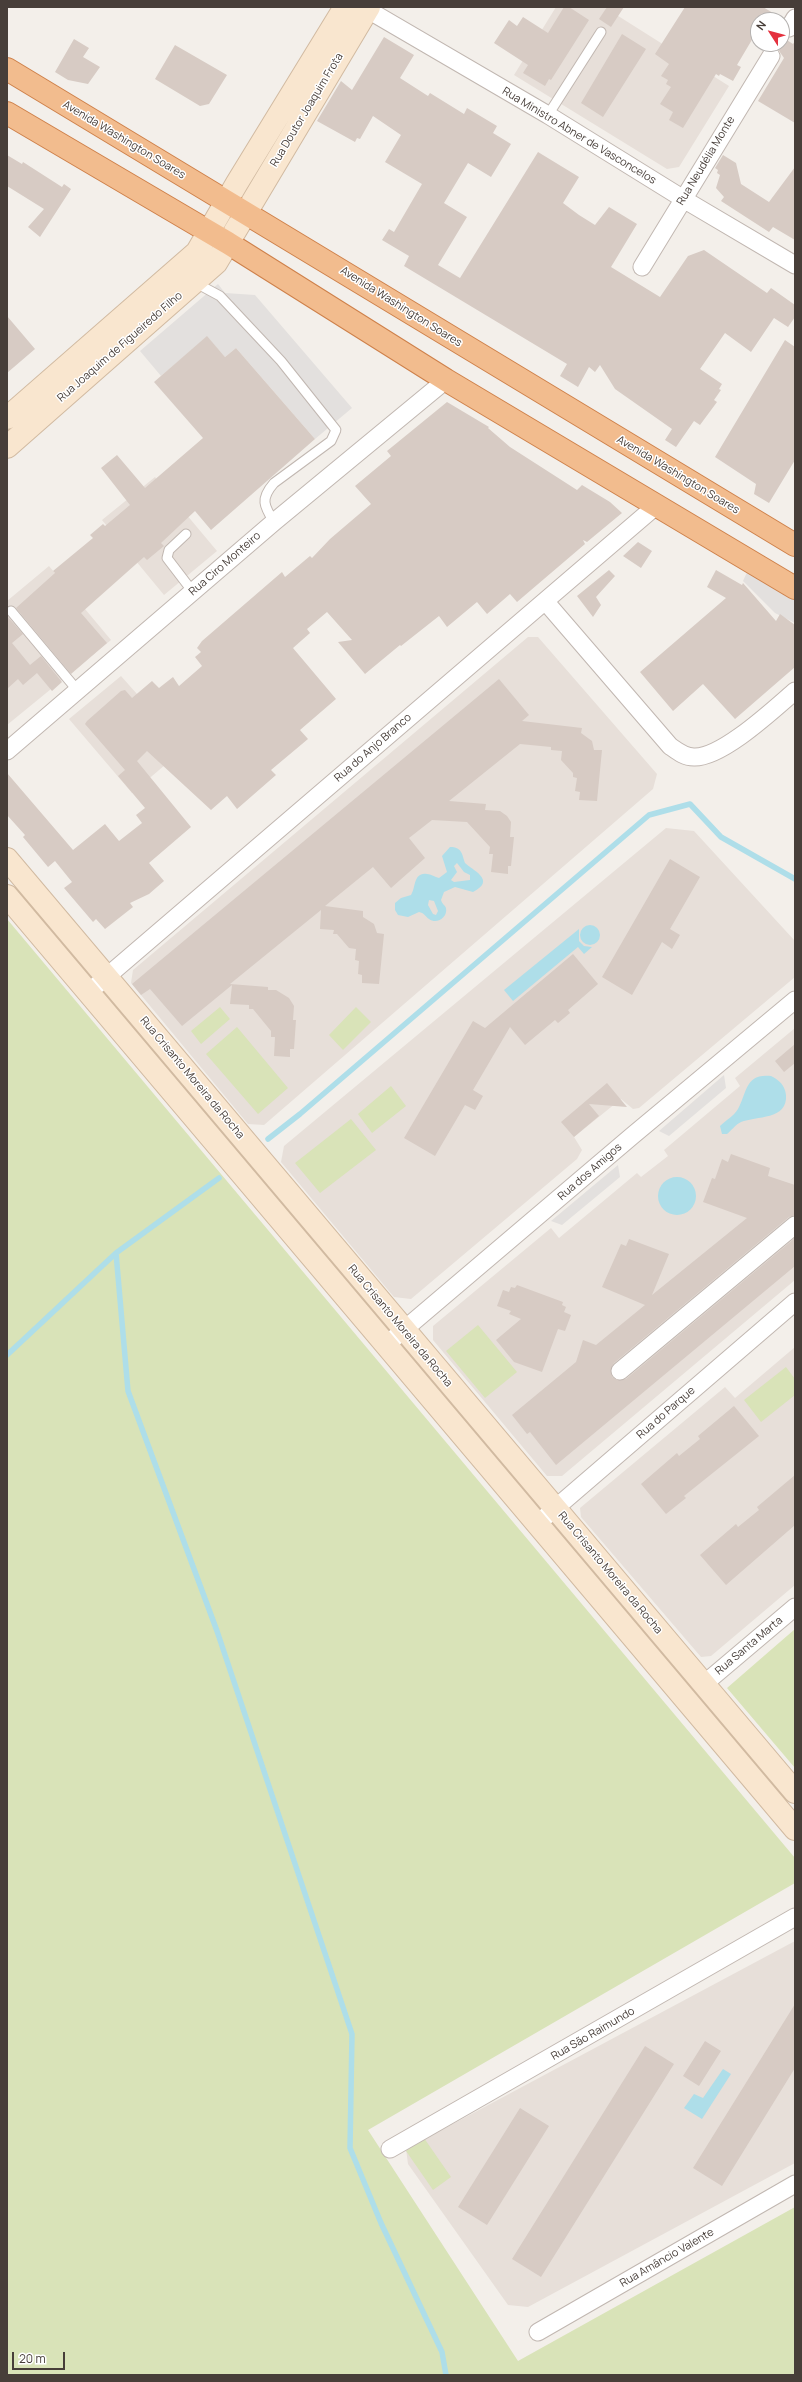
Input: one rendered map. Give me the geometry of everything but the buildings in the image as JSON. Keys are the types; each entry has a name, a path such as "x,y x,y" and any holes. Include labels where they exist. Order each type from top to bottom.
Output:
{"highway":[{"name":"Avenida Washington Soares","path":"7,69 795,545"},
{"path":"7,113 228,243 446,380 795,588"}],"main road":[{"name":"Rua Doutor Joaquim Frota","path":"208,232 345,7"},
{"name":"Rua Doutor Joaquim Frota","path":"228,243 366,8"},
{"name":"Rua Joaquim de Figueiredo Filho","path":"7,418 197,252 208,232"},
{"name":"Rua Joaquim de Figueiredo Filho","path":"10,438 216,263 228,243"},
{"name":"Rua Crisanto Moreira da Rocha","path":"7,859 404,1331 795,1792"},
{"name":"Rua Crisanto Moreira da Rocha","path":"7,896 90,991 684,1700 795,1829"},
{"path":"684,1700 704,1684"}],"street":[{"name":"Rua Ministro Abner de Vasconcelos","path":"366,8 548,115 683,199 795,265"},
{"name":"Rua Neudélia Monte","path":"642,267 771,56"},
{"name":"Rua Ciro Monteiro","path":"7,751 274,522 446,380"},
{"name":"Rua do Anjo Branco","path":"90,991 657,505"},
{"path":"545,600 670,746 684,755 695,757 720,751 795,691"},
{"name":"Rua dos Amigos","path":"386,1345 795,1000"},
{"path":"620,1371 795,1224"},
{"name":"Rua do Parque","path":"537,1524 795,1302"},
{"name":"Rua Santa Marta","path":"704,1684 795,1607"},
{"name":"Rua São Raimundo","path":"390,2149 795,1917"},
{"name":"Rua Amâncio Valente","path":"538,2332 795,2184"}],"lane":[{"path":"548,115 601,32"},
{"path":"194,282 220,296 281,361 336,430 331,440 274,483 268,490 265,502 274,522"},
{"path":"186,534 169,550 167,558 193,592"},
{"path":"11,611 78,691"}],"shaded area":[{"path":"556,7 604,7 729,86 679,167 667,169 514,75"},
{"path":"218,284 225,293 255,295 352,408 315,439 236,348 225,357 207,337 161,376 140,351"},
{"path":"155,477 217,551 164,595 102,520"},
{"path":"49,566 111,640 7,725 7,601"},
{"path":"748,570 795,599 795,623 775,613 743,581"},
{"path":"528,637 538,637 657,774 653,789 264,1125 248,1124 131,983 133,970"},
{"path":"121,676 185,748 132,793 69,719"},
{"path":"666,828 694,831 795,941 795,977 639,1108 633,1109 621,1099 574,1137 582,1150 577,1159 411,1299 394,1297 281,1162 284,1146"},
{"path":"795,1028 795,1280 562,1476 547,1476 433,1340 433,1326 551,1228 559,1238 637,1173 641,1177 668,1156 664,1150 740,1086 735,1078"},
{"path":"724,1075 726,1088 669,1136 659,1131"},
{"path":"618,1165 620,1177 562,1225 551,1221"},
{"path":"795,1347 795,1585 711,1656 701,1657 581,1517 580,1508 725,1387 735,1398"},
{"path":"795,1941 795,2163 528,2307 508,2305 408,2164 406,2149"}],"green space":[{"path":"7,919 795,1858 795,1883 368,2130 518,2361 795,2207 795,2375 7,2375"},
{"path":"220,1007 230,1019 201,1044 191,1031"},
{"path":"356,1007 371,1022 343,1050 329,1035"},
{"path":"237,1027 288,1088 258,1114 206,1054"},
{"path":"391,1086 406,1106 372,1133 358,1114"},
{"path":"351,1119 376,1150 320,1193 295,1163"},
{"path":"478,1325 517,1372 485,1398 446,1351"},
{"path":"786,1367 795,1379 795,1395 761,1422 744,1400"},
{"path":"795,1629 795,1768 727,1688"},
{"path":"424,2138 451,2177 433,2190 406,2151"}],"water":[{"path":"450,847 457,848 462,854 465,863 477,872 483,879 483,883 480,888 473,892 455,887 444,892 441,900 446,907 446,911 444,917 438,921 432,921 419,912 408,917 398,915 395,910 395,903 401,898 411,895 419,875 428,874 439,878 447,872 442,856","holes":["457,863 464,872 470,875 470,880 454,882 451,880 457,872 454,866","429,900 434,901 438,911 436,915 433,914 428,905"]},
{"path":"590,925 597,928 600,935 597,942 590,945 583,942 580,935 583,928"},
{"path":"579,929 579,941 584,946 592,947 584,954 578,947 513,1001 504,990"},
{"path":"771,1076 781,1083 785,1091 785,1103 782,1109 770,1116 741,1122 727,1134 722,1134 720,1126 736,1112 748,1085 756,1078"},
{"path":"673,1177 681,1177 691,1182 695,1189 695,1203 691,1210 681,1215 673,1215 663,1210 661,1207 658,1200 658,1192 663,1182 666,1180"},
{"path":"723,2069 731,2074 702,2119 684,2108 694,2094 703,2098"}],"waterway":[{"path":"268,1139 300,1114 649,815 690,804 721,837 795,879"},
{"path":"219,1178 116,1253 128,1391 217,1631 352,2034 350,2148 381,2223 442,2352 446,2375"},
{"path":"7,1355 116,1253"}]}
